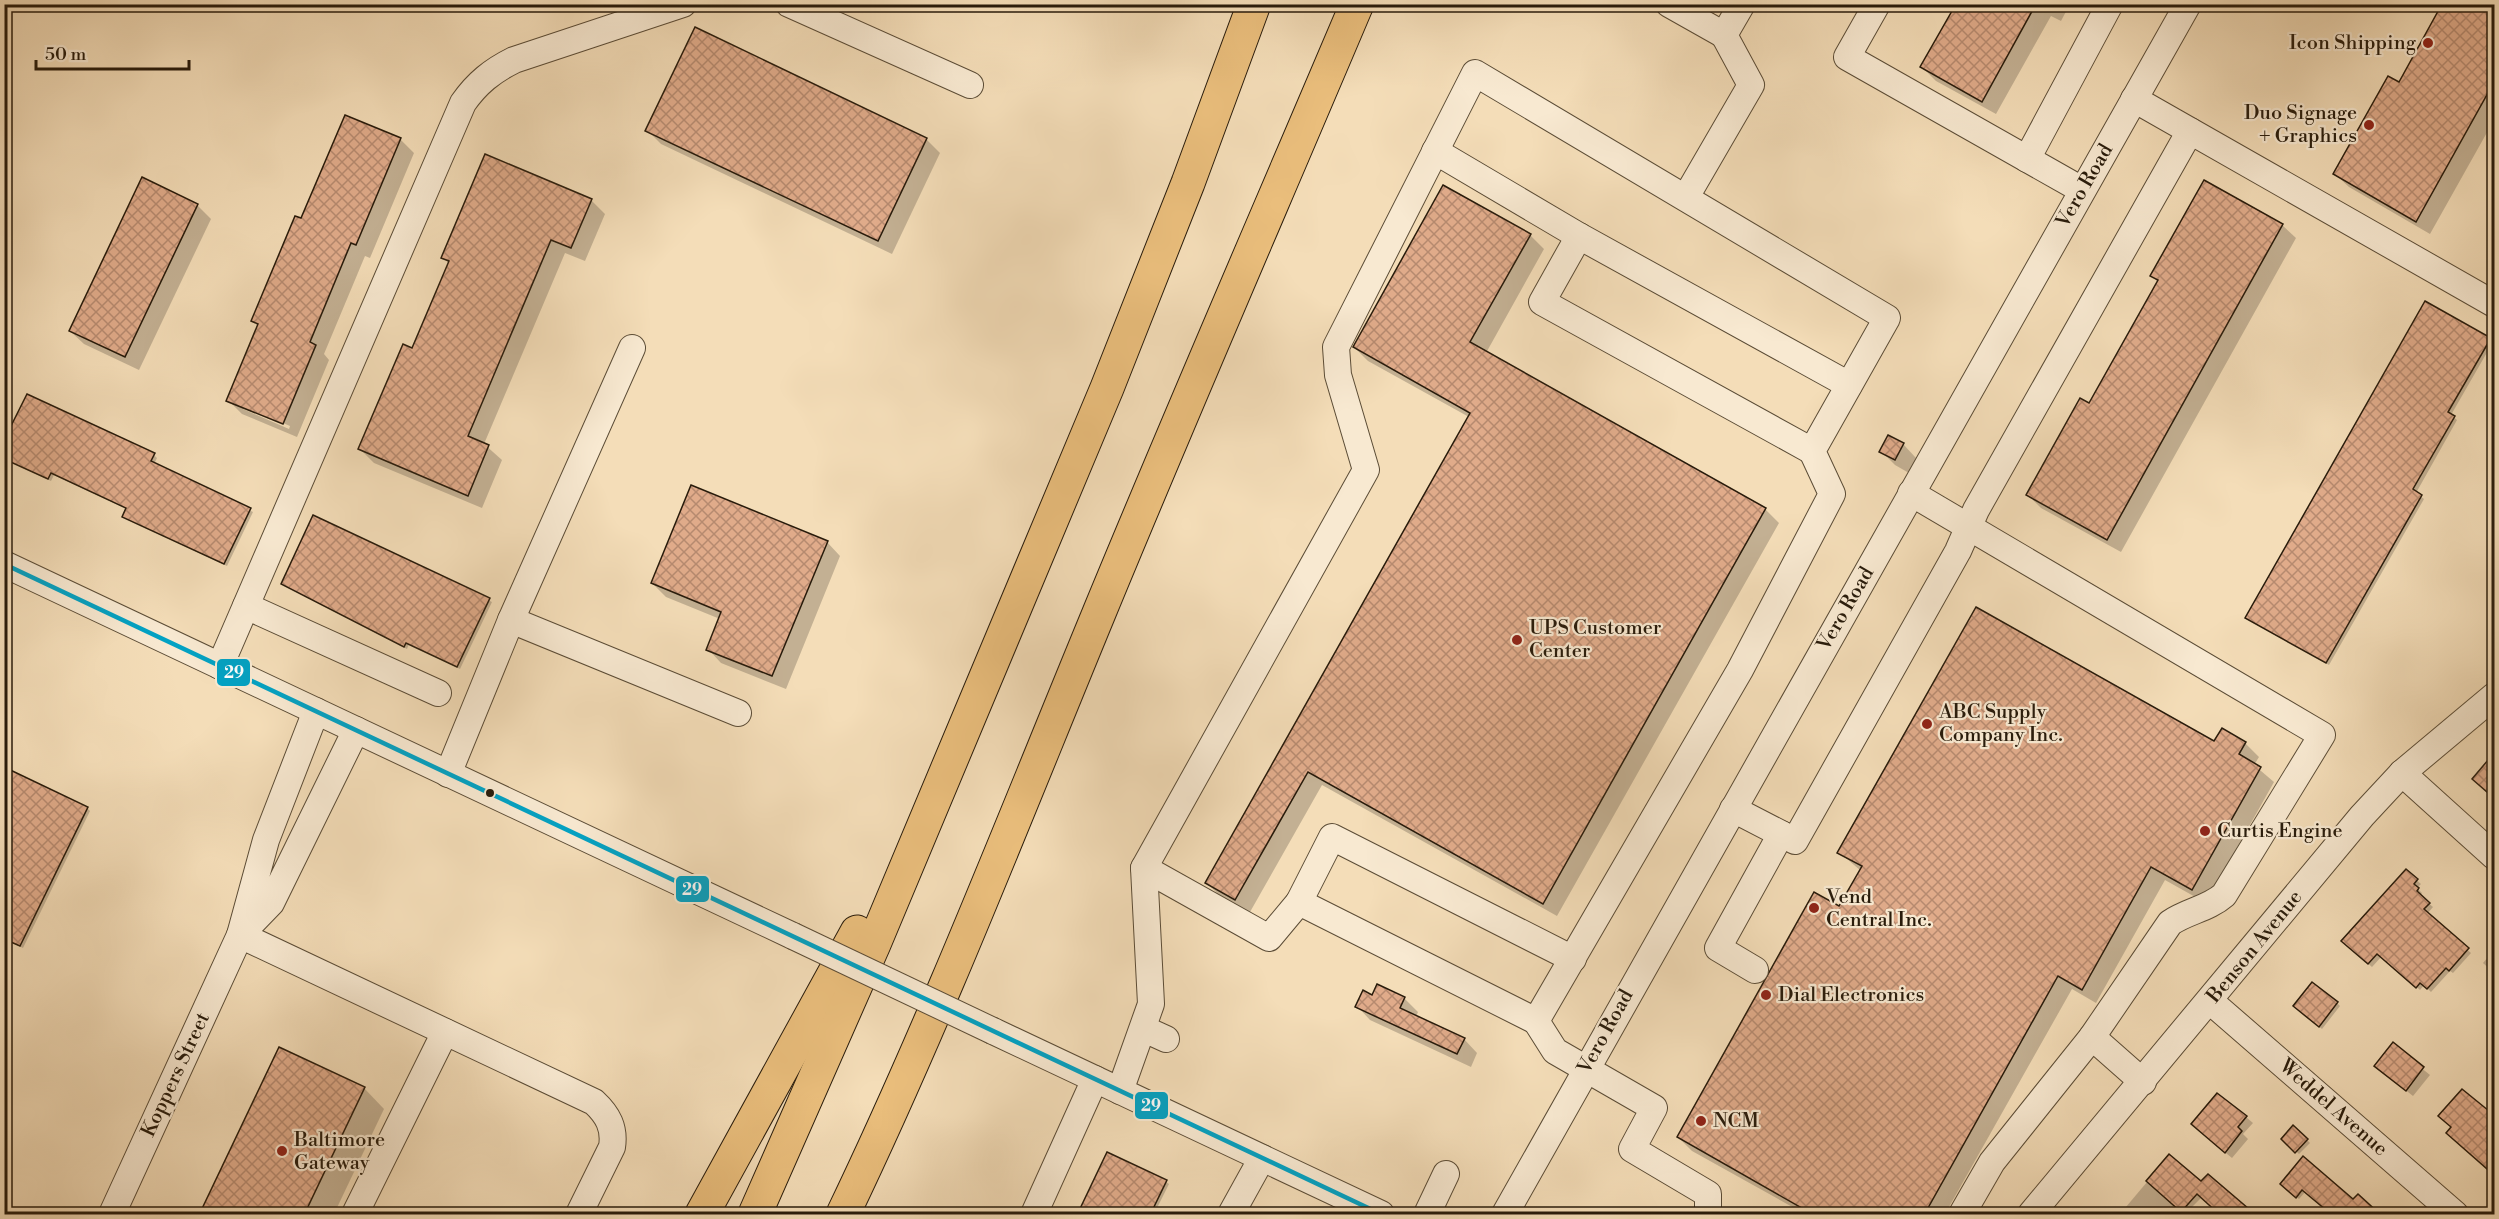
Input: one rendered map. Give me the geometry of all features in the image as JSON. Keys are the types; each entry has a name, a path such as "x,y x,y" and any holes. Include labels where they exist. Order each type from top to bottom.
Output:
{"highway":[{"path":"755,1215 795,1129 1107,388 1254,4"},
{"path":"843,1215 878,1142 963,943 1349,6"},
{"path":"702,1215 950,762"},
{"path":"856,1215 882,1156 963,943"}],"street":[{"path":"220,666 458,114 470,94 495,69 514,60 683,4"},
{"path":"789,4 970,85"},
{"path":"1669,4 1724,35 1751,85 1686,197"},
{"path":"1724,35 1742,4"},
{"path":"1877,4 1847,57 2082,190"},
{"path":"2027,159 2110,4"},
{"name":"Vero Road","path":"1505,1215 2188,4"},
{"path":"1120,1090 1155,1034 1151,1004 1144,868 1366,470 1338,375 1336,347 1475,73 1887,318 1812,451"},
{"path":"2134,99 2494,304"},
{"path":"1733,808 1795,841 2190,131"},
{"path":"1436,151 1579,236 1849,385"},
{"path":"1536,1021 1740,670 1832,494 1812,451 1542,302 1579,236"},
{"path":"448,774 511,620 632,348"},
{"path":"1911,493 2322,735 2224,896 2214,904 2179,916 2170,923 2092,1037 1992,1162 1962,1215"},
{"path":"4,564 1381,1215"},
{"path":"246,606 438,693"},
{"path":"511,620 738,713"},
{"name":"Benson Avenue","path":"2031,1215 2362,816 2402,773 2494,696"},
{"name":"Koppers Street","path":"112,1215 240,935 266,840 316,711"},
{"name":"Koppers Street","path":"240,935 271,903 356,730"},
{"path":"2402,773 2494,856"},
{"path":"1755,970 1718,948 1781,834"},
{"path":"1144,868 1269,938 1299,902 1332,837 1573,959"},
{"path":"1299,902 1536,1021 1555,1051 1654,1108 1632,1149 1708,1194 1708,1215"},
{"path":"240,935 594,1102 608,1118 613,1137 612,1147 579,1215"},
{"name":"Weddel Avenue","path":"2210,1001 2455,1215"},
{"path":"355,1215 445,1032"},
{"path":"2092,1037 2143,1082"},
{"path":"1034,1215 1095,1079"},
{"path":"1231,1215 1262,1158"},
{"path":"1427,1215 1446,1174"}],"building":[{"path":"1956,4 2036,4 1982,102 1920,67"},
{"path":"2442,4 2494,4 2494,82 2416,222 2333,174 2388,76 2399,82"},
{"path":"695,27 927,138 878,241 645,131"},
{"path":"345,115 401,138 356,245 351,243 310,342 316,345 283,424 226,401 258,324 251,321 295,216 301,218"},
{"path":"485,154 592,199 571,248 551,240 468,436 489,445 468,496 358,449 403,344 412,348 449,261 441,258"},
{"path":"142,177 198,204 125,357 69,331"},
{"path":"2204,180 2283,224 2107,540 2026,495 2080,398 2089,403 2158,280 2150,276"},
{"name":"UPS Customer Center","path":"1443,185 1531,234 1470,342 1766,508 1543,904 1308,772 1235,900 1205,883 1470,413 1353,347"},
{"path":"2425,301 2491,338 2448,412 2455,416 2413,489 2422,495 2326,663 2245,618"},
{"path":"27,394 155,453 151,461 251,508 224,564 122,517 126,508 51,473 48,479 4,459 4,440"},
{"path":"1888,435 1904,443 1895,460 1879,452"},
{"path":"691,485 828,541 772,676 706,650 721,612 651,583"},
{"path":"313,515 490,598 457,667 406,643 404,647 281,584"},
{"path":"1976,607 2214,741 2222,728 2246,742 2239,754 2261,767 2192,890 2151,867 2082,990 2058,976 1924,1215 1814,1215 1677,1137 1814,892 1839,906 1862,866 1837,853"},
{"path":"2494,753 2494,798 2472,779"},
{"path":"4,767 88,807 20,946 4,939"},
{"path":"2406,869 2418,879 2414,884 2419,888 2417,891 2430,903 2424,909 2469,948 2449,971 2446,968 2427,989 2420,983 2416,988 2377,954 2368,964 2341,941"},
{"path":"2312,982 2338,1002 2319,1027 2293,1006"},
{"path":"1377,984 1405,997 1400,1008 1465,1038 1457,1054 1355,1007 1363,990 1372,995"},
{"path":"2393,1042 2424,1067 2406,1091 2374,1066"},
{"name":"Baltimore Gateway","path":"279,1047 365,1087 304,1215 199,1215"},
{"path":"2462,1089 2494,1115 2494,1175 2446,1133 2451,1127 2438,1116"},
{"path":"2217,1093 2247,1116 2238,1127 2242,1131 2225,1153 2191,1124"},
{"path":"2293,1125 2308,1139 2295,1153 2281,1139"},
{"path":"1107,1152 1167,1180 1150,1215 1077,1215"},
{"path":"2169,1154 2201,1181 2208,1174 2256,1215 2220,1215 2197,1194 2181,1212 2146,1181"},
{"path":"2303,1156 2353,1199 2358,1194 2381,1215 2332,1215 2302,1190 2296,1198 2280,1184"}],"transit line":[{"name":"29","path":"4,564 1381,1214"}],"place":[{"name":"Icon Shipping","path":"2428,43"},
{"name":"Duo Signage + Graphics","path":"2369,125"},
{"name":"UPS Customer Center","path":"1517,640"},
{"name":"ABC Supply Company Inc.","path":"1927,724"},
{"name":"Curtis Engine","path":"2205,831"},
{"name":"Vend Central Inc.","path":"1814,908"},
{"name":"Dial Electronics","path":"1766,995"},
{"name":"NCM","path":"1701,1121"},
{"name":"Baltimore Gateway","path":"282,1151"}]}
